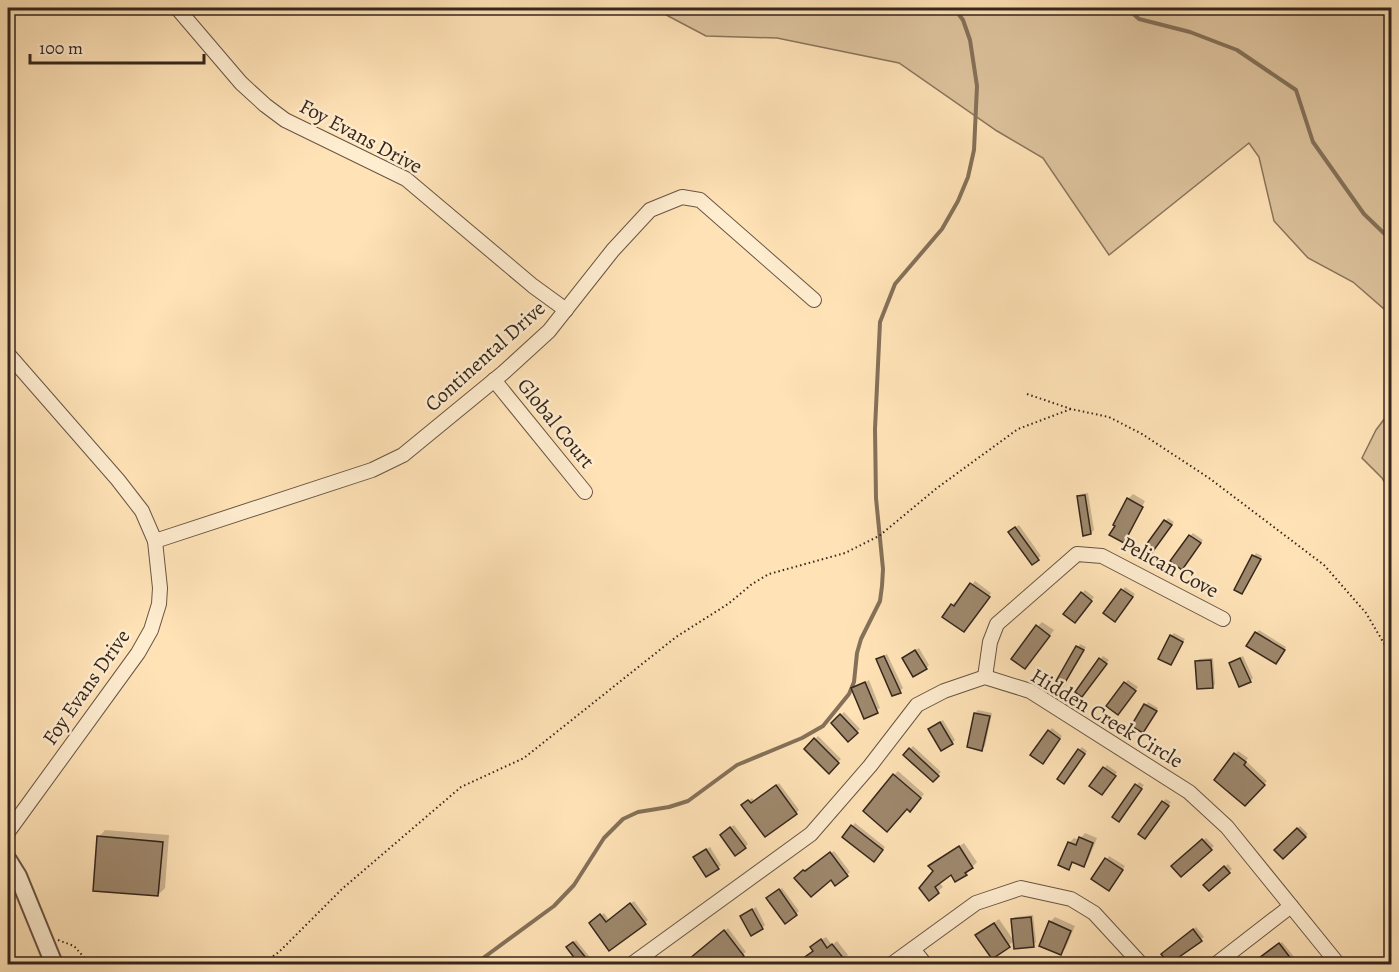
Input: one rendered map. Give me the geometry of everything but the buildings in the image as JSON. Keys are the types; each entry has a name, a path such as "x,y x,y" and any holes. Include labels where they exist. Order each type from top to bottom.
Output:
{"street":[{"name":"Foy Evans Drive","path":"177,8 241,83 265,105 285,120 406,179 533,286 566,310"},
{"name":"Continental Drive","path":"155,541 372,470 403,455 549,331 613,250 650,210 682,197 700,200 814,300"},
{"name":"Foy Evans Drive","path":"8,354 118,480 142,511 155,541 160,588 159,604 151,630 138,653 8,832"},
{"name":"Global Court","path":"494,380 585,492"},
{"name":"Pelican Cove","path":"985,677 990,642 997,624 1077,554 1102,556 1223,619"},
{"name":"Hidden Creek Circle","path":"985,677 1030,691 1189,792 1227,826 1338,964"},
{"path":"632,964 811,834 870,766 917,705 944,691 985,677"},
{"path":"8,860 18,876 54,964"},
{"path":"892,964 976,903 1021,888 1071,899 1094,913 1141,964"},
{"path":"1216,964 1291,906"},
{"path":"913,949 925,964"}],"path":[{"path":"1027,394 1071,409 1109,417 1142,434 1209,478 1324,565 1366,613 1392,657"},
{"path":"262,964 279,952 342,890 461,786 524,758 676,637 728,604 752,584 769,574 845,553 879,536 937,488 1018,429 1071,409"},
{"path":"43,939 64,941 74,946 90,964"}],"shaded area":[{"path":"653,8 1391,8 1391,315 1353,282 1308,258 1274,221 1259,157 1249,143 1109,255 1043,158 997,131 899,63 777,38 706,36"},
{"path":"1391,410 1391,494 1382,478 1362,458 1376,430"}],"waterway":[{"path":"475,964 554,906 574,885 604,838 623,819 638,812 688,801 737,765 802,738 823,726 849,694 854,682 861,639 880,601 882,586 883,569 876,498 875,429 880,322 895,284 942,229 958,201 968,177 974,150 977,86 970,40 963,20 954,8"},
{"path":"1127,8 1139,19 1190,32 1237,50 1296,90 1313,142 1364,214 1392,241"}]}
